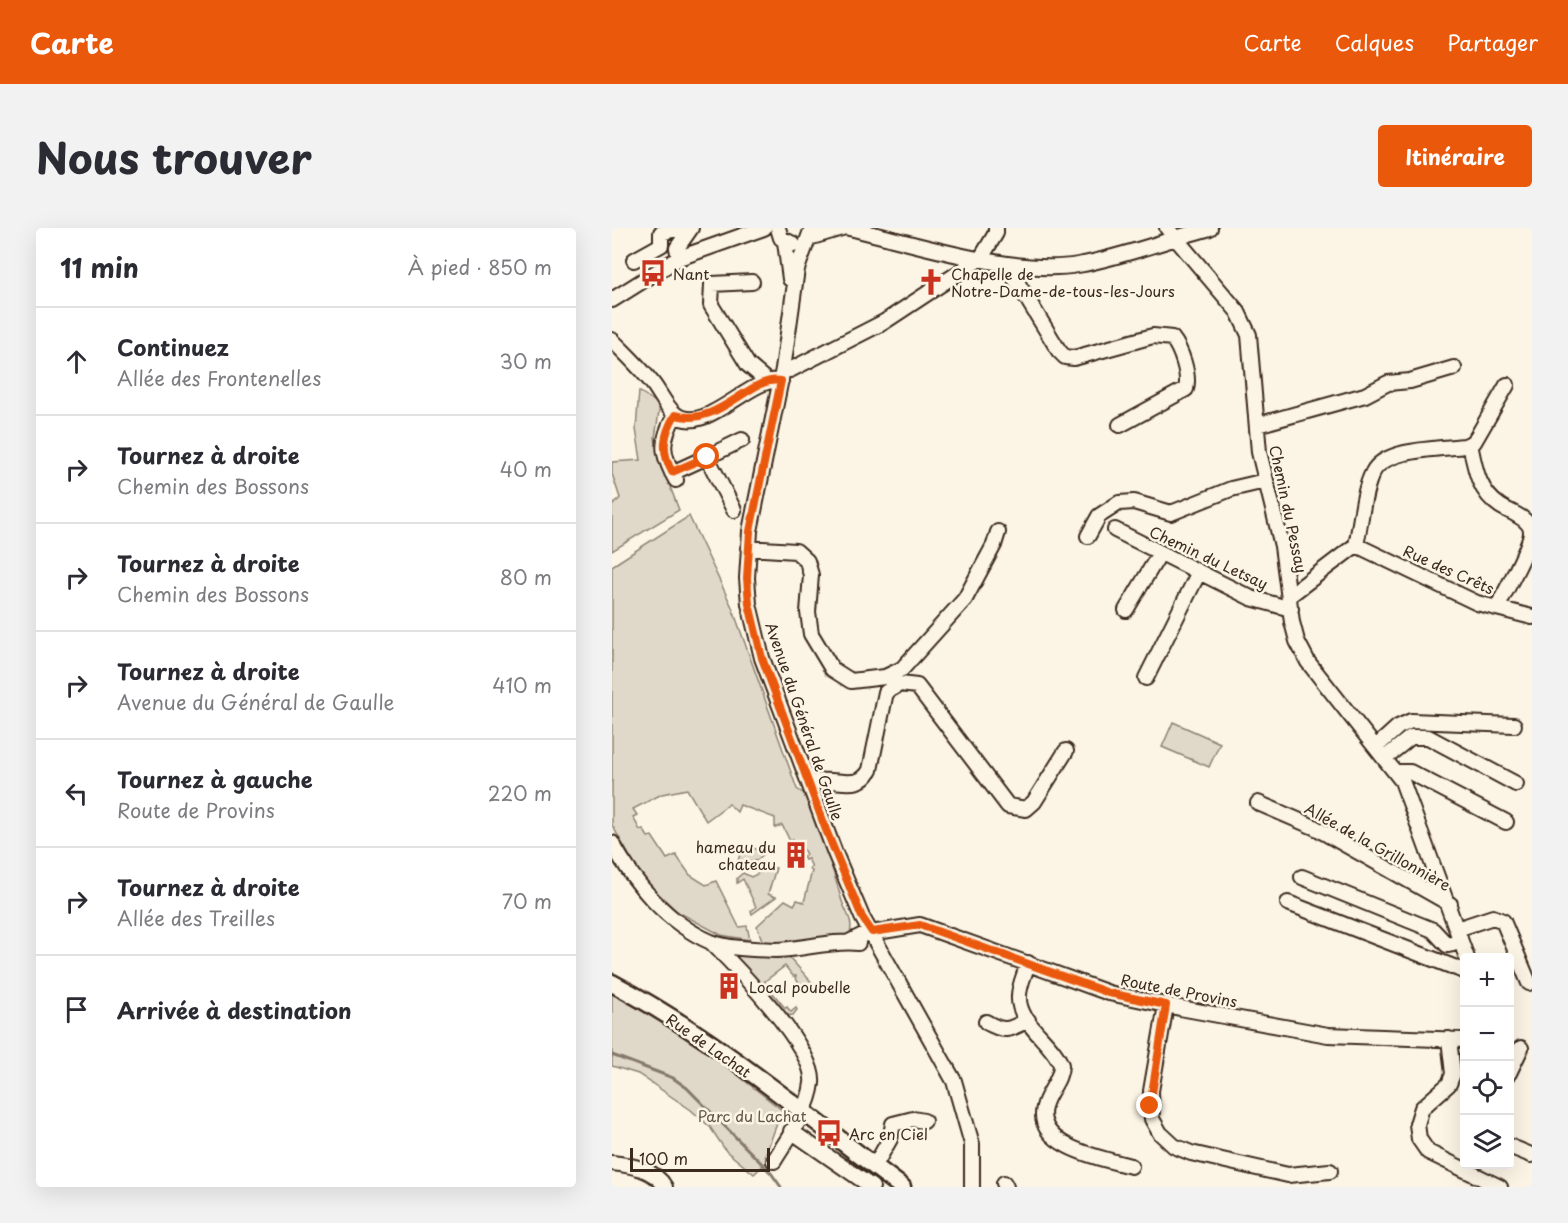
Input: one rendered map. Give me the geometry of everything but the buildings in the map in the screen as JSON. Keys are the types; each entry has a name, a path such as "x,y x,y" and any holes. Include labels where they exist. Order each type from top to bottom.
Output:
{"main road":[{"name":"Rue de Lachat","path":"612,983 702,1039 902,1187"}],"street":[{"path":"679,258 677,248 687,228"},
{"path":"634,260 661,245 661,233 687,228"},
{"path":"612,300 679,258 759,231 781,236 796,245 809,236 842,228"},
{"path":"849,228 1006,264 1033,267 1076,266 1171,233 1210,228"},
{"path":"612,339 653,383 675,415 689,419 709,414 884,322 981,258 996,233 996,228"},
{"name":"Chemin du Pessay","path":"1171,233 1245,323 1252,352 1257,425 1265,481 1282,546 1297,641 1308,662 1396,772 1450,904 1465,953"},
{"name":"Avenue du Général de Gaulle","path":"781,236 792,314"},
{"name":"Avenue du Général de Gaulle","path":"809,236 797,269 792,314 777,377 748,548 748,590 753,624 835,853 871,938 946,1063 962,1101 972,1144 973,1185"},
{"path":"1006,264 1059,351 1065,357 1074,358 1153,336 1172,338 1178,345 1188,383 1186,389 1120,425"},
{"path":"752,282 712,284 711,305 748,365 777,377"},
{"path":"1257,425 1365,394 1388,382 1410,381 1454,368"},
{"path":"1290,603 1356,545 1371,477 1382,462 1398,455 1470,444 1480,435 1507,385"},
{"path":"675,415 663,446 664,459 674,476 742,440"},
{"path":"1470,444 1477,474 1485,492 1500,506 1526,521 1531,530 1529,542 1497,608"},
{"path":"707,457 734,510"},
{"path":"1088,536 1100,516 1119,503 1134,502 1171,513 1231,489 1265,481"},
{"name":"Chemin du Letsay","path":"1114,530 1251,598 1290,603"},
{"path":"748,548 795,551 807,561 810,576 808,612 811,634 832,669 851,681 885,677 902,669 965,599 994,545 998,532"},
{"name":"Rue des Crêts","path":"1356,545 1477,603 1532,617"},
{"path":"1126,610 1160,553"},
{"path":"1146,678 1199,572"},
{"path":"810,785 819,781 853,783 863,780 870,770 886,692 900,684 917,686 1008,806 1026,809 1034,802 1066,751"},
{"path":"1377,746 1398,727 1412,721 1514,725"},
{"path":"1386,757 1411,736 1428,737 1516,784"},
{"path":"1396,772 1410,772 1506,822"},
{"name":"Allée de la Grillonnière","path":"1258,802 1314,827 1450,904"},
{"path":"612,843 630,873 653,900 668,914 711,941 739,970 801,1050 811,1071 810,1092 802,1112 774,1161"},
{"path":"1302,877 1433,930 1447,945 1453,944 1458,934 1493,917 1503,921 1529,983"},
{"path":"1288,903 1460,968"},
{"name":"Route de Provins","path":"711,941 729,946 776,950 849,942 920,925 1109,993 1328,1035 1460,1040"},
{"path":"1028,963 1019,993 1019,1003 1028,1020 1060,1065 1061,1073 1044,1108 1044,1122 1047,1131 1054,1139 1089,1156 1131,1166"},
{"path":"1166,1005 1151,1091 1152,1119 1160,1133 1174,1146 1191,1153 1288,1175 1330,1171"},
{"path":"986,1022 1000,1030 1013,1028 1028,1020"},
{"path":"1449,1039 1454,1074 1449,1084 1422,1108 1417,1124 1419,1139 1428,1152 1500,1187"},
{"path":"1514,1062 1521,1047"},
{"path":"874,1167 890,1139 893,1124 913,1119 924,1121"},
{"path":"791,1131 872,1187"},
{"path":"1514,1148 1531,1155"},
{"path":"612,1162 634,1166 652,1174 665,1187"}],"green space":[{"path":"639,391 660,405 655,438 659,458 679,510 612,551 612,506 620,498 612,474 612,462 641,460 636,429"},
{"path":"689,516 732,607 797,789 806,795 816,821 842,902 850,919 850,933 846,937 763,943 757,926 785,900 794,905 797,900 804,902 812,871 809,869 812,867 808,859 805,860 803,857 806,855 802,846 797,848 793,840 790,841 782,825 775,828 775,818 740,805 737,812 729,804 706,821 687,789 662,794 633,809 637,815 633,817 640,830 643,829 648,837 652,836 667,859 676,855 690,875 706,885 716,881 739,927 747,926 750,940 721,935 678,912 650,886 636,867 612,825 612,566"},
{"path":"1173,722 1220,743 1209,767 1162,747"},
{"path":"762,843 762,850 765,853 757,860 736,867 743,845 759,850"},
{"path":"771,867 776,868 768,894 776,897 752,914 751,911 756,907 743,879 737,883 737,878 743,873 751,877"},
{"path":"735,954 789,957 816,987 807,993 795,978 796,976 793,976 785,966 764,982 785,1008 787,1007 791,1012 796,1008 793,1015 784,1016 733,956"},
{"name":"Parc du Lachat","path":"612,990 702,1047 782,1110 765,1156 769,1160 754,1174 726,1151 710,1127 691,1110 638,1074 612,1066"}],"waterway":[{"path":"612,1055 673,1078 687,1088 771,1173 781,1187"}],"place":[{"name":"Nant","path":"653,273"},
{"name":"Chapelle de Notre-Dame-de-tous-les-Jours","path":"931,282"},
{"name":"hameau du chateau","path":"796,855"},
{"name":"Local poubelle","path":"729,986"},
{"name":"Arc en Ciel","path":"829,1133"}],"route":[{"path":"707,457 672,472 664,459 663,446 675,415 689,419 709,414 767,381 781,381 750,531 747,578 749,604 762,658 826,830 862,917 872,932 920,925 1109,993 1166,1005 1150,1106"}]}
